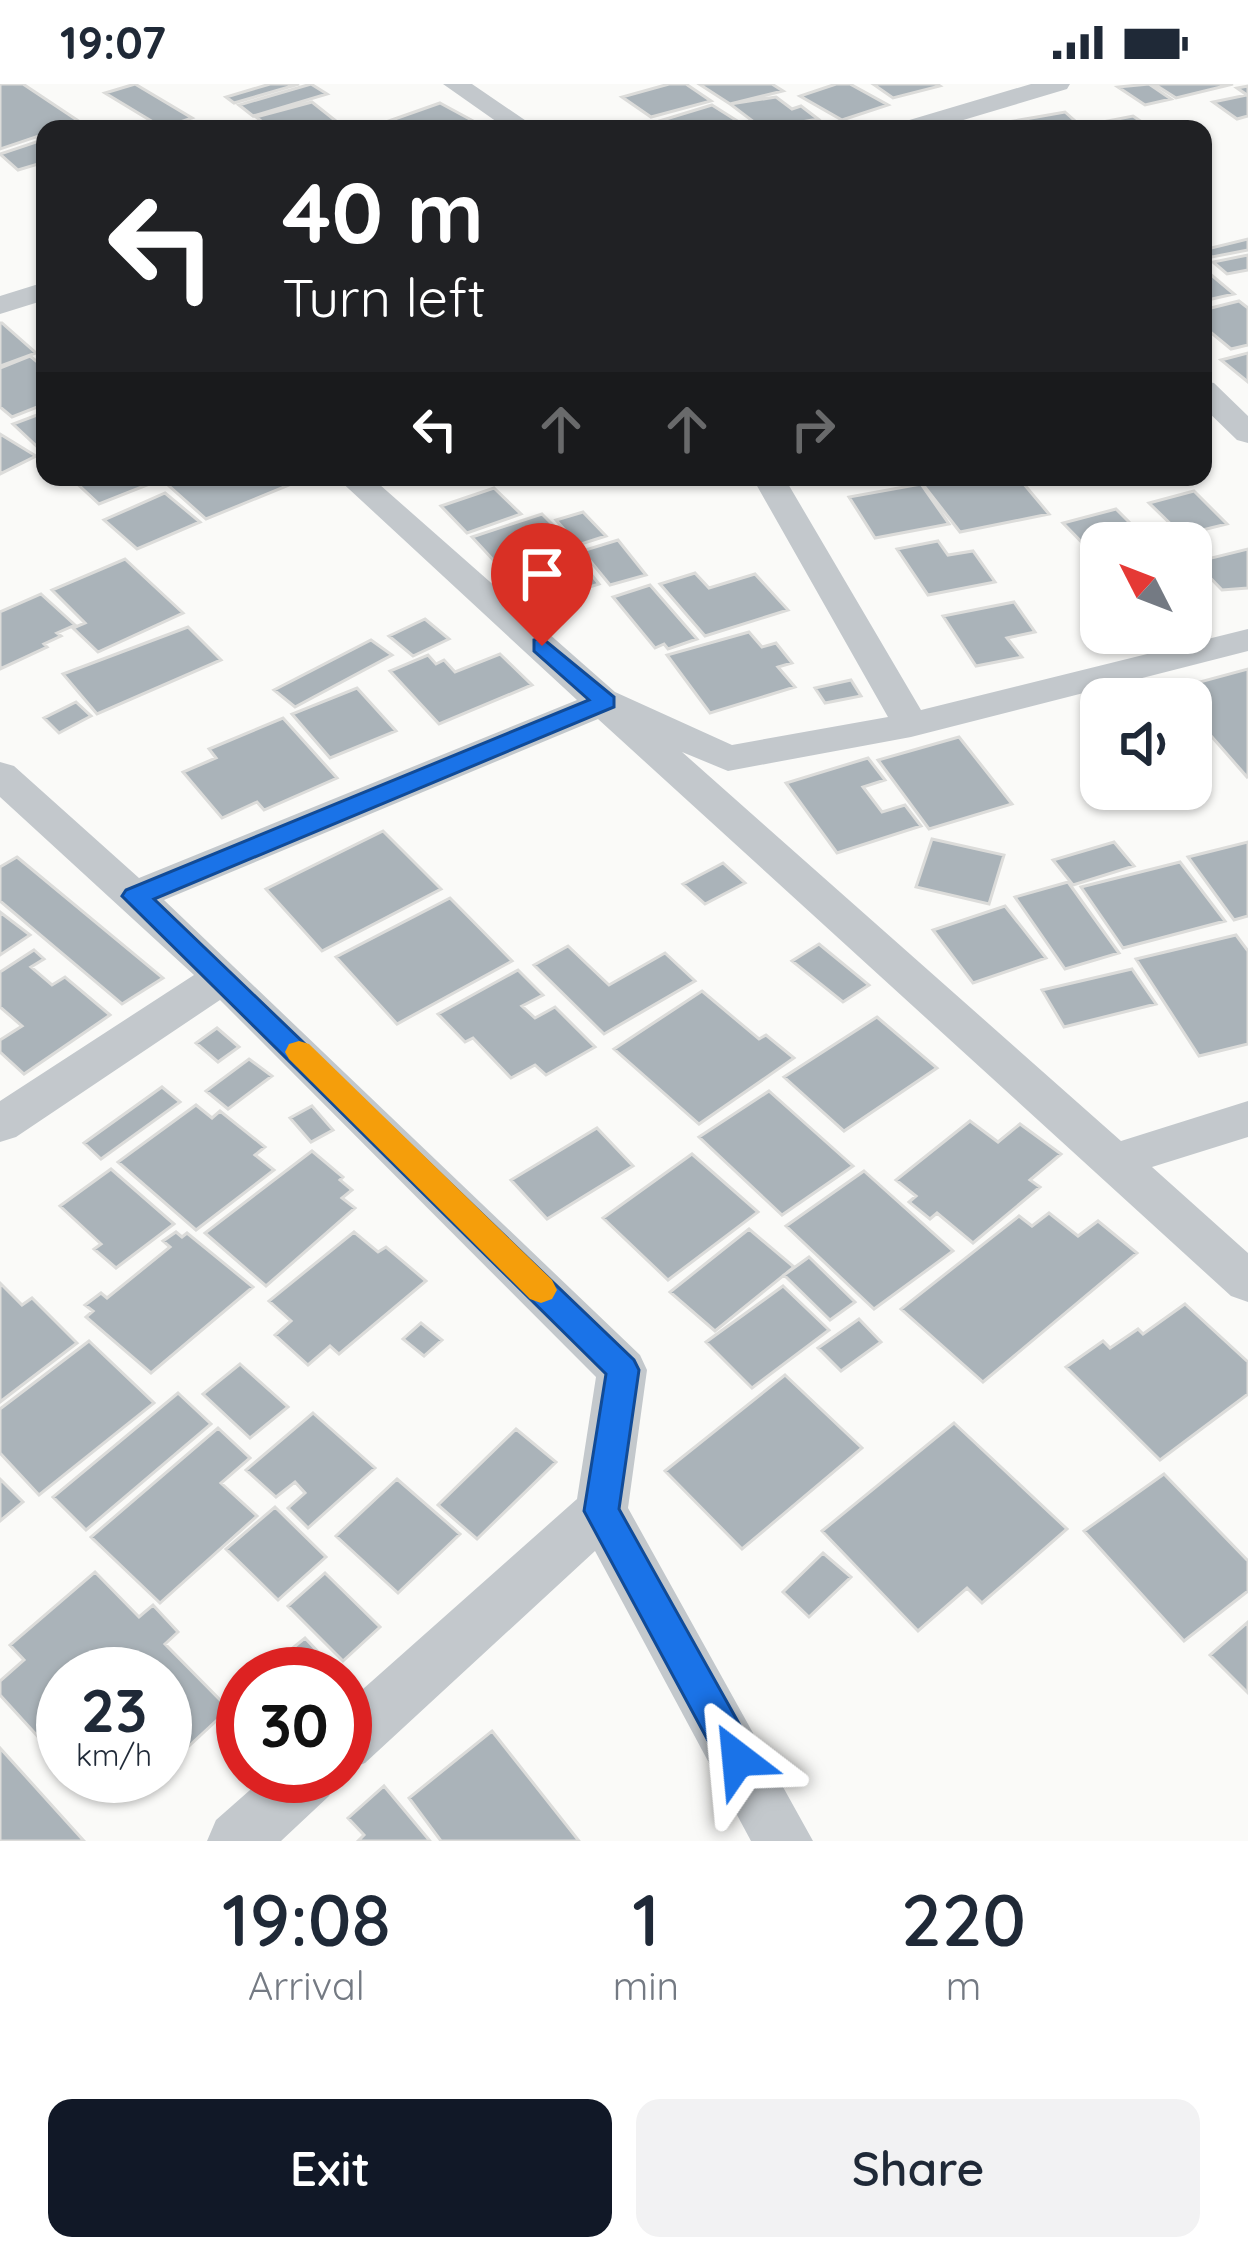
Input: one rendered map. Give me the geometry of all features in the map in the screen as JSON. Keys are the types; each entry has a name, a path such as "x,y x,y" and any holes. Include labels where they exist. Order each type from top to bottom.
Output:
{"street":[{"path":"455,84 511,120"},
{"path":"942,120 1058,84"},
{"path":"0,305 36,294"},
{"path":"1212,399 1248,433"},
{"path":"362,486 1248,1282"},
{"path":"772,486 911,725"},
{"path":"135,896 606,702 728,758 911,725 1248,640"},
{"path":"0,775 223,976 622,1370 601,1511 783,1841"},
{"path":"0,1124 223,976"},
{"path":"1111,1162 1248,1119"},
{"path":"372,1719 601,1511"},
{"path":"237,1841 279,1803"}],"building":[{"path":"0,84 23,84 77,120 36,120 36,137 0,149"},
{"path":"135,84 192,118 150,120 105,93"},
{"path":"270,84 299,84 234,103 226,97"},
{"path":"311,84 327,94 253,116 239,105"},
{"path":"686,84 711,101 651,117 622,97"},
{"path":"699,84 772,84 783,91 730,104"},
{"path":"850,84 888,105 842,120 800,96"},
{"path":"873,84 937,84 940,86 893,98"},
{"path":"1149,84 1171,99 1145,105 1118,87"},
{"path":"1154,84 1233,84 1176,98"},
{"path":"1248,86 1248,116 1237,119 1213,102 1247,95 1237,88"},
{"path":"776,97 792,109 801,106 818,119 751,120 730,104"},
{"path":"312,102 335,120 260,120 256,117"},
{"path":"440,103 471,120 392,120"},
{"path":"712,105 736,120 663,120"},
{"path":"1065,112 1074,120 1020,120"},
{"path":"36,142 36,165 18,170 0,154"},
{"path":"1248,239 1248,250 1212,257 1212,248"},
{"path":"1248,255 1248,270 1227,274 1213,262"},
{"path":"1212,276 1234,294 1212,299"},
{"path":"1239,301 1248,308 1248,345 1231,349 1212,333 1212,308"},
{"path":"2,323 36,353 0,366"},
{"path":"1248,353 1248,382 1221,360"},
{"path":"30,356 36,361 36,408 12,417 0,407 0,368"},
{"path":"36,415 36,446 13,424"},
{"path":"0,434 36,456 0,474"},
{"path":"80,486 144,486 99,504"},
{"path":"169,486 286,486 206,519"},
{"path":"922,486 949,524 875,538 849,497"},
{"path":"924,486 1026,486 1049,514 960,532"},
{"path":"494,488 521,514 467,533 441,506"},
{"path":"1194,491 1227,524 1212,528 1212,522 1169,522 1149,503"},
{"path":"165,493 200,522 137,549 104,520"},
{"path":"1116,509 1129,522 1080,522 1080,540 1063,523"},
{"path":"583,512 606,536 578,545 556,520"},
{"path":"542,514 573,545 533,559 527,553 496,563 472,537"},
{"path":"618,540 646,575 610,585 582,551"},
{"path":"938,541 948,555 973,551 995,582 928,595 897,549"},
{"path":"1248,549 1248,588 1222,590 1212,580 1212,558"},
{"path":"573,552 599,584 537,604 511,572"},
{"path":"125,559 183,613 98,652 73,628 85,623 52,590"},
{"path":"695,573 709,588 755,574 788,610 705,636 660,584"},
{"path":"650,585 697,639 668,649 664,644 655,648 613,597"},
{"path":"41,594 75,625 57,633 61,636 44,644 47,647 0,669 0,612"},
{"path":"1014,602 1035,632 1007,638 1022,657 976,666 943,616"},
{"path":"425,619 449,639 413,656 389,636"},
{"path":"188,627 221,660 97,714 63,674"},
{"path":"749,632 762,647 776,643 792,663 778,667 795,687 710,713 667,655"},
{"path":"371,640 392,655 295,707 274,690"},
{"path":"500,654 532,685 439,724 390,671 428,655 436,664 444,660 455,672"},
{"path":"1248,669 1247,777 1212,737 1212,679"},
{"path":"851,680 861,696 825,703 815,688"},
{"path":"357,688 396,731 330,758 292,714"},
{"path":"76,702 91,716 59,733 44,718"},
{"path":"283,718 337,778 264,810 257,802 222,818 183,772 216,758 209,749"},
{"path":"959,737 1012,804 929,829 878,760"},
{"path":"868,758 885,780 863,787 882,812 905,805 921,826 837,853 786,783"},
{"path":"383,831 441,889 322,951 266,889"},
{"path":"932,839 1004,855 989,904 916,887"},
{"path":"1114,842 1134,866 1073,885 1053,860"},
{"path":"1248,842 1248,916 1234,920 1188,857"},
{"path":"17,857 163,978 122,1004 0,901 0,867"},
{"path":"1180,862 1225,921 1123,948 1081,887"},
{"path":"723,863 745,883 705,904 683,884"},
{"path":"1068,882 1119,953 1065,969 1015,897"},
{"path":"450,898 512,961 397,1024 336,957"},
{"path":"1005,906 1046,958 973,983 933,930"},
{"path":"0,912 30,935 0,955"},
{"path":"1236,935 1248,951 1248,1044 1199,1056 1136,959"},
{"path":"819,944 869,985 843,1002 792,961"},
{"path":"568,946 609,985 665,953 695,981 604,1034 534,965"},
{"path":"34,950 44,959 31,967 52,985 65,977 110,1015 24,1074 0,1052 0,1040 22,1026 0,1007 0,972"},
{"path":"1132,969 1156,1004 1064,1027 1042,990"},
{"path":"518,970 543,995 522,1006 535,1018 555,1007 595,1047 546,1075 535,1065 511,1078 473,1038 465,1042 438,1014"},
{"path":"702,991 759,1039 766,1035 794,1058 699,1124 614,1049"},
{"path":"877,1017 937,1068 844,1131 784,1077"},
{"path":"217,1028 239,1047 218,1062 196,1043"},
{"path":"249,1059 272,1076 228,1109 206,1091"},
{"path":"162,1087 180,1102 101,1159 84,1143"},
{"path":"769,1091 853,1166 782,1215 699,1137"},
{"path":"196,1105 212,1118 220,1111 265,1147 255,1155 274,1170 196,1230 118,1162"},
{"path":"312,1106 333,1130 311,1142 290,1118"},
{"path":"970,1121 998,1142 1020,1124 1061,1154 1030,1180 1040,1187 973,1243 937,1213 930,1219 909,1202 916,1196 896,1180"},
{"path":"597,1128 633,1166 547,1219 511,1180"},
{"path":"312,1151 343,1177 340,1180 352,1190 342,1198 355,1208 266,1286 205,1233"},
{"path":"692,1154 758,1212 668,1280 603,1218"},
{"path":"111,1169 174,1224 116,1268 94,1249 101,1244 60,1206"},
{"path":"864,1171 953,1251 874,1309 786,1226"},
{"path":"1049,1213 1078,1236 1098,1221 1137,1253 983,1382 901,1309 1019,1216 1032,1226"},
{"path":"749,1229 794,1267 715,1331 670,1292"},
{"path":"176,1232 182,1237 187,1233 253,1287 151,1373 86,1317 93,1311 85,1305 101,1293 107,1298 170,1247 163,1241"},
{"path":"354,1232 378,1252 386,1247 426,1281 339,1354 330,1346 308,1365 275,1335 291,1321 269,1301"},
{"path":"809,1257 855,1302 830,1320 784,1275"},
{"path":"0,1283 22,1305 32,1298 77,1343 0,1402"},
{"path":"783,1286 829,1330 752,1388 706,1342"},
{"path":"1185,1304 1248,1362 1248,1394 1160,1460 1066,1367 1103,1341 1110,1348 1138,1329 1143,1334"},
{"path":"859,1319 881,1342 841,1371 818,1348"},
{"path":"421,1323 442,1340 424,1356 403,1339"},
{"path":"89,1341 154,1403 39,1495 0,1453 0,1409"},
{"path":"240,1364 288,1407 250,1438 203,1394"},
{"path":"785,1375 862,1448 742,1549 665,1471"},
{"path":"178,1393 211,1424 86,1530 53,1497"},
{"path":"313,1413 375,1468 308,1528 288,1508 305,1493 295,1482 276,1497 246,1470"},
{"path":"954,1423 1067,1529 982,1603 967,1588 918,1631 822,1531"},
{"path":"218,1428 250,1458 221,1483 257,1516 160,1603 91,1537"},
{"path":"516,1429 556,1462 477,1539 438,1505"},
{"path":"1164,1474 1248,1561 1248,1591 1184,1641 1084,1531"},
{"path":"0,1479 23,1502 0,1521"},
{"path":"397,1479 460,1534 398,1593 336,1536"},
{"path":"275,1507 326,1557 278,1600 226,1549"},
{"path":"823,1553 851,1577 809,1617 783,1592"},
{"path":"95,1572 139,1617 153,1605 178,1632 165,1644 168,1647 36,1647 36,1734 0,1695 0,1681 24,1660 10,1645"},
{"path":"325,1573 380,1627 358,1647 329,1647 288,1606"},
{"path":"1248,1622 1248,1693 1210,1655"},
{"path":"192,1671 216,1696 216,1721 192,1743"},
{"path":"492,1731 579,1841 441,1841 409,1798"},
{"path":"0,1748 36,1788 36,1803 50,1803 84,1841 0,1841"},
{"path":"384,1786 430,1841 358,1841 364,1835 348,1818 365,1803 372,1803 372,1797"}],"slow traffic":[{"path":"299,1052 541,1290"}],"route":[{"path":"542,646 606,702 135,896 223,976 622,1370 601,1511 738,1759"}]}
